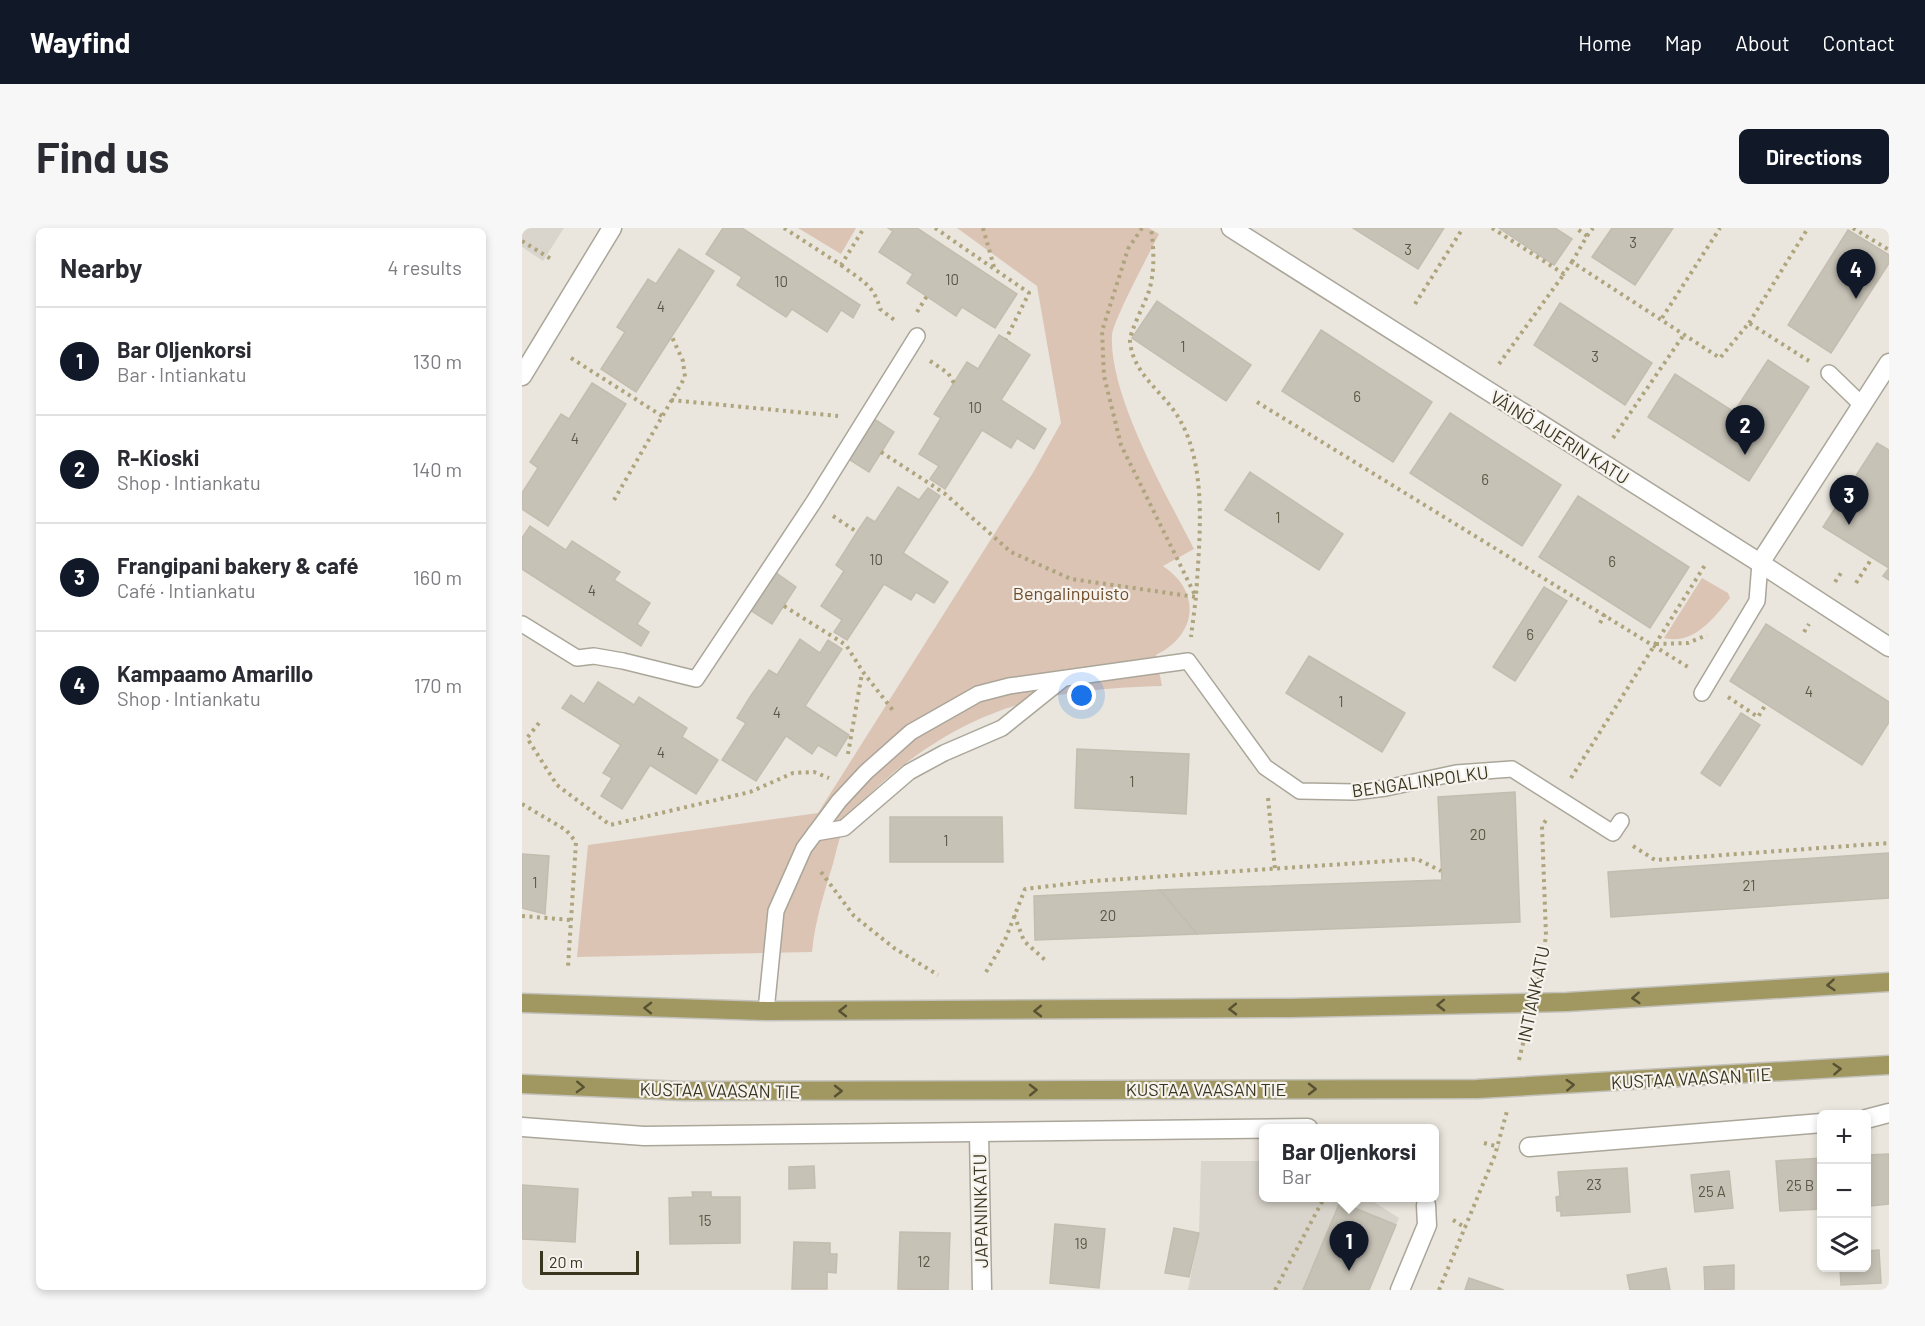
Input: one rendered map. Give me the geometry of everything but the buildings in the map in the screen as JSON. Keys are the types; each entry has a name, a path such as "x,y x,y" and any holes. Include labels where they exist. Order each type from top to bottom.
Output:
{"main road":[{"path":"522,1003 766,1011 1268,1009 1533,1003 1889,982"},
{"name":"KUSTAA VAASAN TIE","path":"522,1084 683,1091 1512,1088 1889,1065"}],"street":[{"path":"522,376 612,228"},
{"name":"VÄINÖ AUERIN KATU","path":"1232,228 1889,647"},
{"path":"1760,563 1889,363"},
{"path":"1871,1118 1889,1113"},
{"path":"1529,1147 1817,1123"},
{"path":"522,1127 644,1136 1259,1129"},
{"name":"JAPANINKATU","path":"979,1132 982,1290"},
{"path":"1400,1290 1427,1225 1421,1202"}],"lane":[{"path":"522,624 577,658 594,656 623,661 696,679 913,342"},
{"path":"1829,374 1862,405"},
{"path":"1706,688 1757,601 1760,563"},
{"path":"766,1011 776,911 804,849 839,801 866,772 911,732 978,694 1009,686 1188,661"},
{"name":"BENGALINPOLKU","path":"1188,661 1265,767 1300,791 1354,792 1386,788 1456,773 1512,769 1558,798 1617,827"},
{"path":"815,833 844,828 909,772 944,753 1002,728 1064,678"}],"path":[{"path":"784,228 868,284 876,294 880,309 948,373 954,383"},
{"path":"841,265 864,228"},
{"path":"935,228 1029,293 1006,339"},
{"path":"983,228 994,268"},
{"path":"1142,228 1128,249 1102,331 1104,376 1121,445 1196,597"},
{"path":"1151,228 1154,264 1149,290 1130,340 1138,369 1181,422 1194,459 1200,510 1196,597 1188,661"},
{"path":"1415,304 1462,228"},
{"path":"1492,228 1564,274"},
{"path":"1576,228 1587,236"},
{"path":"1499,364 1564,274 1593,228"},
{"path":"1662,318 1720,228"},
{"path":"1572,262 1720,357 1749,323 1807,228"},
{"path":"1853,228 1889,250"},
{"path":"522,240 551,260"},
{"path":"1749,323 1829,374"},
{"path":"1613,438 1685,333"},
{"path":"614,500 685,377 684,361 672,337"},
{"path":"571,358 662,416"},
{"path":"671,400 866,418"},
{"path":"1257,402 1655,645 1706,688 1758,717 1766,704"},
{"path":"881,452 944,493 1011,552 1071,579 1196,597"},
{"path":"1856,583 1872,558"},
{"name":"INTIANKATU","path":"1439,1290 1498,1147 1533,1003 1546,936 1542,826 1705,565"},
{"path":"784,606 846,645 863,672 911,732"},
{"path":"1600,623 1605,614"},
{"path":"1655,645 1688,643 1710,633"},
{"path":"839,801 863,672"},
{"path":"539,723 527,738 557,785 610,825 750,792 793,772 814,772 828,776 839,801"},
{"path":"1265,767 1275,869"},
{"path":"522,804 566,830 576,842 568,967"},
{"path":"1617,827 1655,860 1889,843"},
{"path":"804,849 854,916 894,948 938,975"},
{"path":"986,972 1005,940 1025,889 1093,881 1417,859 1441,871"},
{"path":"1014,914 1024,941 1045,960"},
{"path":"522,916 571,920"},
{"path":"1484,1143 1498,1147"},
{"path":"1275,1290 1321,1202"}],"shaded area":[{"path":"522,228 564,228 543,261 522,247"},
{"path":"1201,1161 1259,1161 1259,1202 1374,1202 1399,1218 1369,1290 1188,1290 1199,1233"}],"green space":[{"path":"798,228 856,228 841,254"},
{"name":"Bengalinpuisto","path":"957,228 1149,228 1159,234 1125,302 1112,335 1114,359 1129,415 1155,473 1194,549 1163,566 1176,576 1184,588 1189,600 1189,613 1187,625 1180,636 1156,655 1162,686 1056,695 1025,703 994,713 964,727 933,744 902,766 862,803 843,829 820,907 812,952 577,957 588,845 818,813 1034,471 1061,423 1037,286"},
{"path":"1702,578 1728,593 1730,598 1710,621 1694,634 1684,638 1664,638"}],"place":[{"name":"Kampaamo Amarillo","path":"1856,299"},
{"name":"R-Kioski","path":"1745,455"},
{"name":"Frangipani bakery & café","path":"1849,525"},
{"name":"Bar Oljenkorsi","path":"1349,1271"}]}
